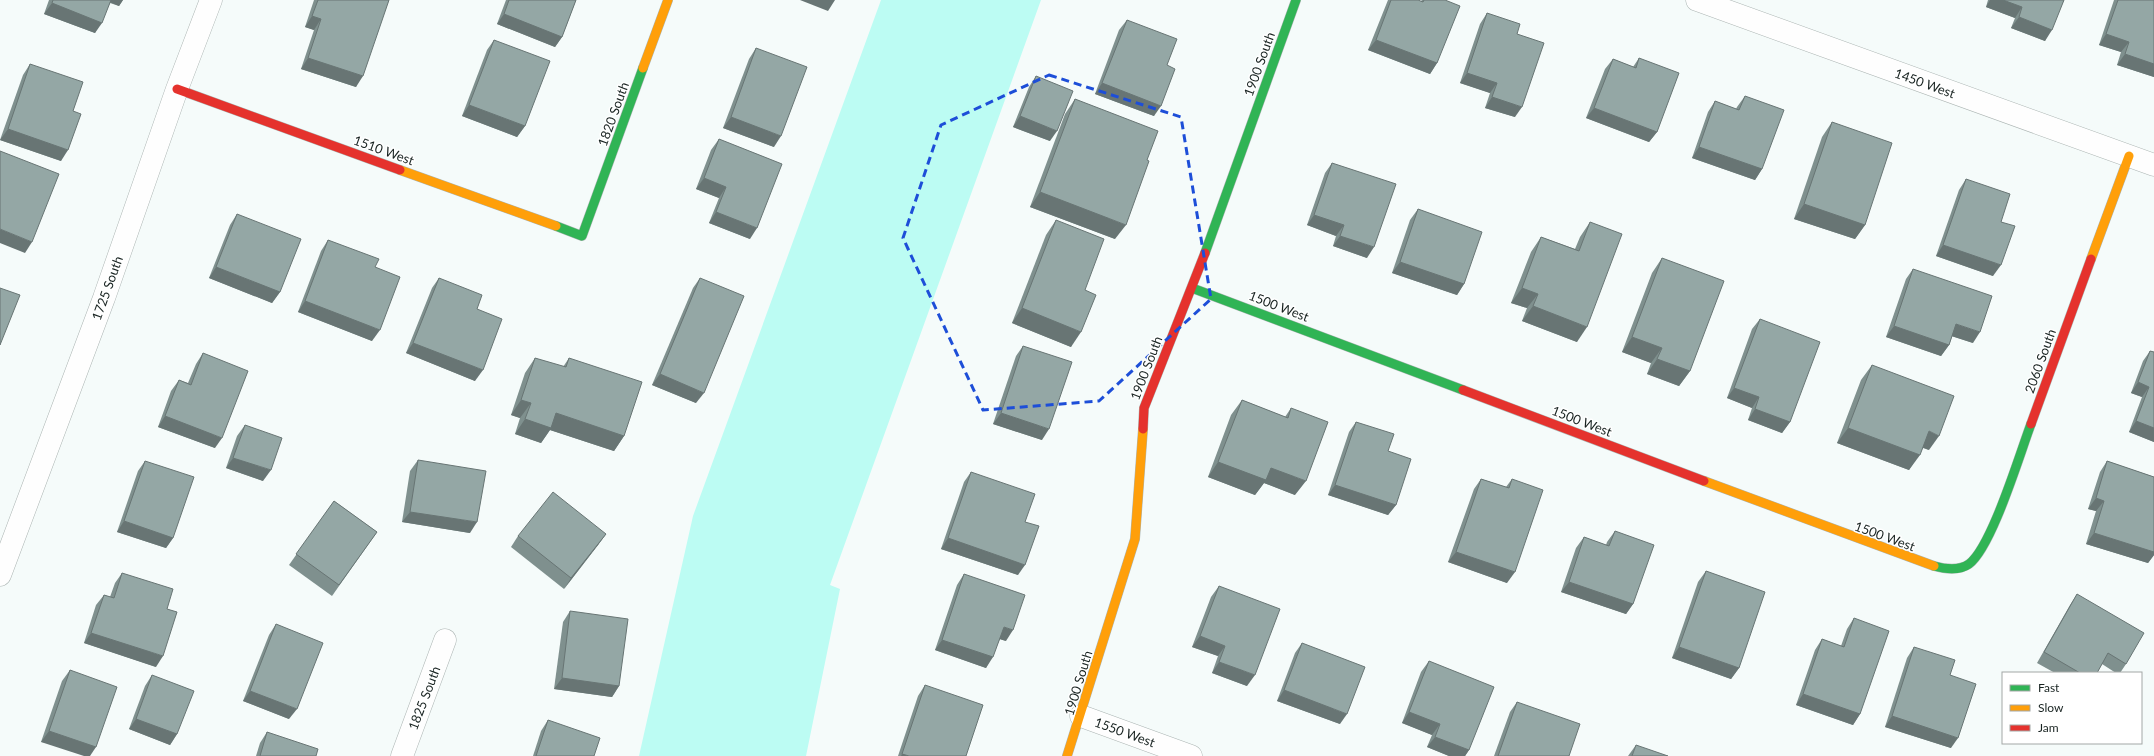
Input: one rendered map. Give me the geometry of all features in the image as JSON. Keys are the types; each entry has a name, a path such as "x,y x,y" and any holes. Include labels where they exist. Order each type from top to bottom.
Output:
{"street":[{"name":"1725 South","path":"0,575 104,298 177,89 211,0"},
{"name":"1820 South","path":"582,236 668,0"},
{"name":"1900 South","path":"1067,756 1081,716 1135,539 1144,408 1192,288 1296,0"},
{"name":"1450 West","path":"1697,0 2154,165"},
{"name":"1510 West","path":"177,89 582,236"},
{"name":"2060 South","path":"1964,567 1980,555 1994,525 2129,156"},
{"name":"1500 West","path":"1192,288 1905,557 1933,566 1958,569 1964,567"},
{"name":"1825 South","path":"402,756 446,640"},
{"name":"1550 West","path":"1081,716 1192,756"}],"highlighted area":[{"path":"1049,75 1181,117 1211,299 1099,401 983,410 903,238 941,125"}],"shaded area":[{"path":"881,0 1041,0 830,585 840,589 806,756 639,756 693,516"}],"building":[{"path":"53,0 111,0 102,23 52,3"},
{"path":"318,0 389,0 363,76 308,58 321,19 312,16"},
{"path":"509,0 576,0 562,37 504,14"},
{"path":"1391,0 1418,0 1423,2 1424,0 1445,0 1460,6 1437,63 1376,40"},
{"path":"2003,0 2064,0 2052,30 2019,17 2022,7"},
{"path":"2118,0 2154,0 2154,64 2125,54 2129,42 2106,34"},
{"path":"1487,13 1520,24 1517,34 1544,43 1522,107 1492,97 1497,83 1467,73"},
{"path":"1127,20 1177,39 1167,65 1175,69 1161,106 1102,83"},
{"path":"494,40 550,61 525,126 469,105"},
{"path":"756,48 807,67 781,136 731,117"},
{"path":"1639,58 1679,73 1657,132 1594,108 1613,59 1636,68"},
{"path":"30,64 83,82 73,111 81,114 68,150 8,129"},
{"path":"1036,76 1073,91 1057,131 1020,116"},
{"path":"1745,96 1784,110 1762,169 1699,147 1715,101 1739,110"},
{"path":"1075,99 1158,131 1126,225 1040,192"},
{"path":"1832,122 1892,143 1865,225 1804,204"},
{"path":"719,139 782,164 757,228 716,212 726,187 704,178"},
{"path":"0,151 59,174 32,242 0,229"},
{"path":"1332,163 1396,184 1374,247 1340,236 1344,225 1314,215"},
{"path":"1966,179 2010,194 2001,222 2015,226 2001,265 1943,245"},
{"path":"1418,209 1482,232 1464,284 1400,262"},
{"path":"237,214 301,239 280,292 216,267"},
{"path":"1056,220 1104,239 1085,290 1096,295 1081,332 1022,308"},
{"path":"1590,222 1622,234 1587,327 1533,306 1538,294 1522,288 1541,237 1579,251"},
{"path":"328,240 379,259 375,267 400,277 380,330 305,301"},
{"path":"1662,258 1724,281 1690,371 1657,359 1662,348 1632,337"},
{"path":"1913,269 1992,296 1980,332 1956,324 1949,345 1894,326"},
{"path":"439,278 482,295 477,309 502,319 483,370 413,343"},
{"path":"700,278 744,296 704,393 660,374"},
{"path":"0,288 20,295 0,345"},
{"path":"1760,319 1820,342 1790,422 1755,409 1759,397 1734,388"},
{"path":"1023,346 1072,362 1049,429 1001,413"},
{"path":"2150,351 2154,352 2154,428 2136,421 2149,387 2138,382"},
{"path":"203,353 248,371 222,438 165,416 179,380 191,385"},
{"path":"535,358 566,367 569,358 642,382 624,436 556,413 551,428 525,419 531,403 521,400"},
{"path":"1872,365 1954,396 1939,436 1929,431 1920,455 1848,428"},
{"path":"1242,400 1288,418 1291,408 1328,422 1306,481 1271,468 1266,480 1218,462"},
{"path":"1356,422 1394,434 1388,451 1411,459 1396,505 1335,485"},
{"path":"245,425 282,438 271,470 233,458"},
{"path":"418,460 486,471 477,522 410,512"},
{"path":"145,461 194,477 173,538 124,521"},
{"path":"2107,461 2154,477 2154,552 2094,533 2104,501 2096,498"},
{"path":"971,472 1035,494 1025,522 1039,526 1025,565 948,538"},
{"path":"1481,479 1509,488 1512,479 1543,490 1515,572 1456,552"},
{"path":"553,492 606,534 571,578 518,536"},
{"path":"334,501 377,532 339,585 296,554"},
{"path":"1615,531 1654,545 1633,604 1569,582 1584,537 1609,546"},
{"path":"1706,571 1765,592 1739,668 1679,647"},
{"path":"122,573 173,589 167,609 177,612 163,656 91,633 104,595 114,598"},
{"path":"964,574 1025,595 1013,630 1004,627 993,657 942,640"},
{"path":"1219,586 1280,609 1255,675 1219,662 1225,646 1200,636"},
{"path":"2077,594 2144,633 2126,664 2108,653 2098,672 2078,672 2044,652"},
{"path":"570,611 628,619 619,686 562,678"},
{"path":"1854,618 1889,631 1860,714 1803,694 1822,639 1844,647"},
{"path":"276,624 323,643 297,709 250,691"},
{"path":"1302,643 1365,667 1347,714 1284,690"},
{"path":"1914,647 1955,660 1950,675 1976,684 1958,738 1892,716"},
{"path":"1429,661 1494,687 1469,750 1435,737 1440,724 1409,712"},
{"path":"70,670 117,687 96,747 49,731"},
{"path":"152,675 194,691 177,734 136,719"},
{"path":"925,685 983,705 966,756 909,756 902,754"},
{"path":"1517,702 1580,724 1569,756 1498,756"},
{"path":"548,720 600,738 594,756 536,756"},
{"path":"267,732 318,749 316,756 260,756"},
{"path":"1636,745 1668,756 1632,756"}],"traffic: fast":[{"path":"1205,253 1296,0"},
{"path":"556,226 582,236 643,68"},
{"path":"1192,288 1463,390"},
{"path":"1934,566 1947,569 1961,568 1969,564 1978,554 1996,520 2013,477 2031,424"}],"traffic: slow":[{"path":"643,68 668,0"},
{"path":"2091,259 2129,156"},
{"path":"400,170 556,226"},
{"path":"1067,756 1135,539 1143,429"},
{"path":"1704,481 1934,566"}],"traffic: jam":[{"path":"177,89 400,170"},
{"path":"1143,429 1144,408 1205,253"},
{"path":"2031,424 2091,259"},
{"path":"1463,390 1704,481"}]}
